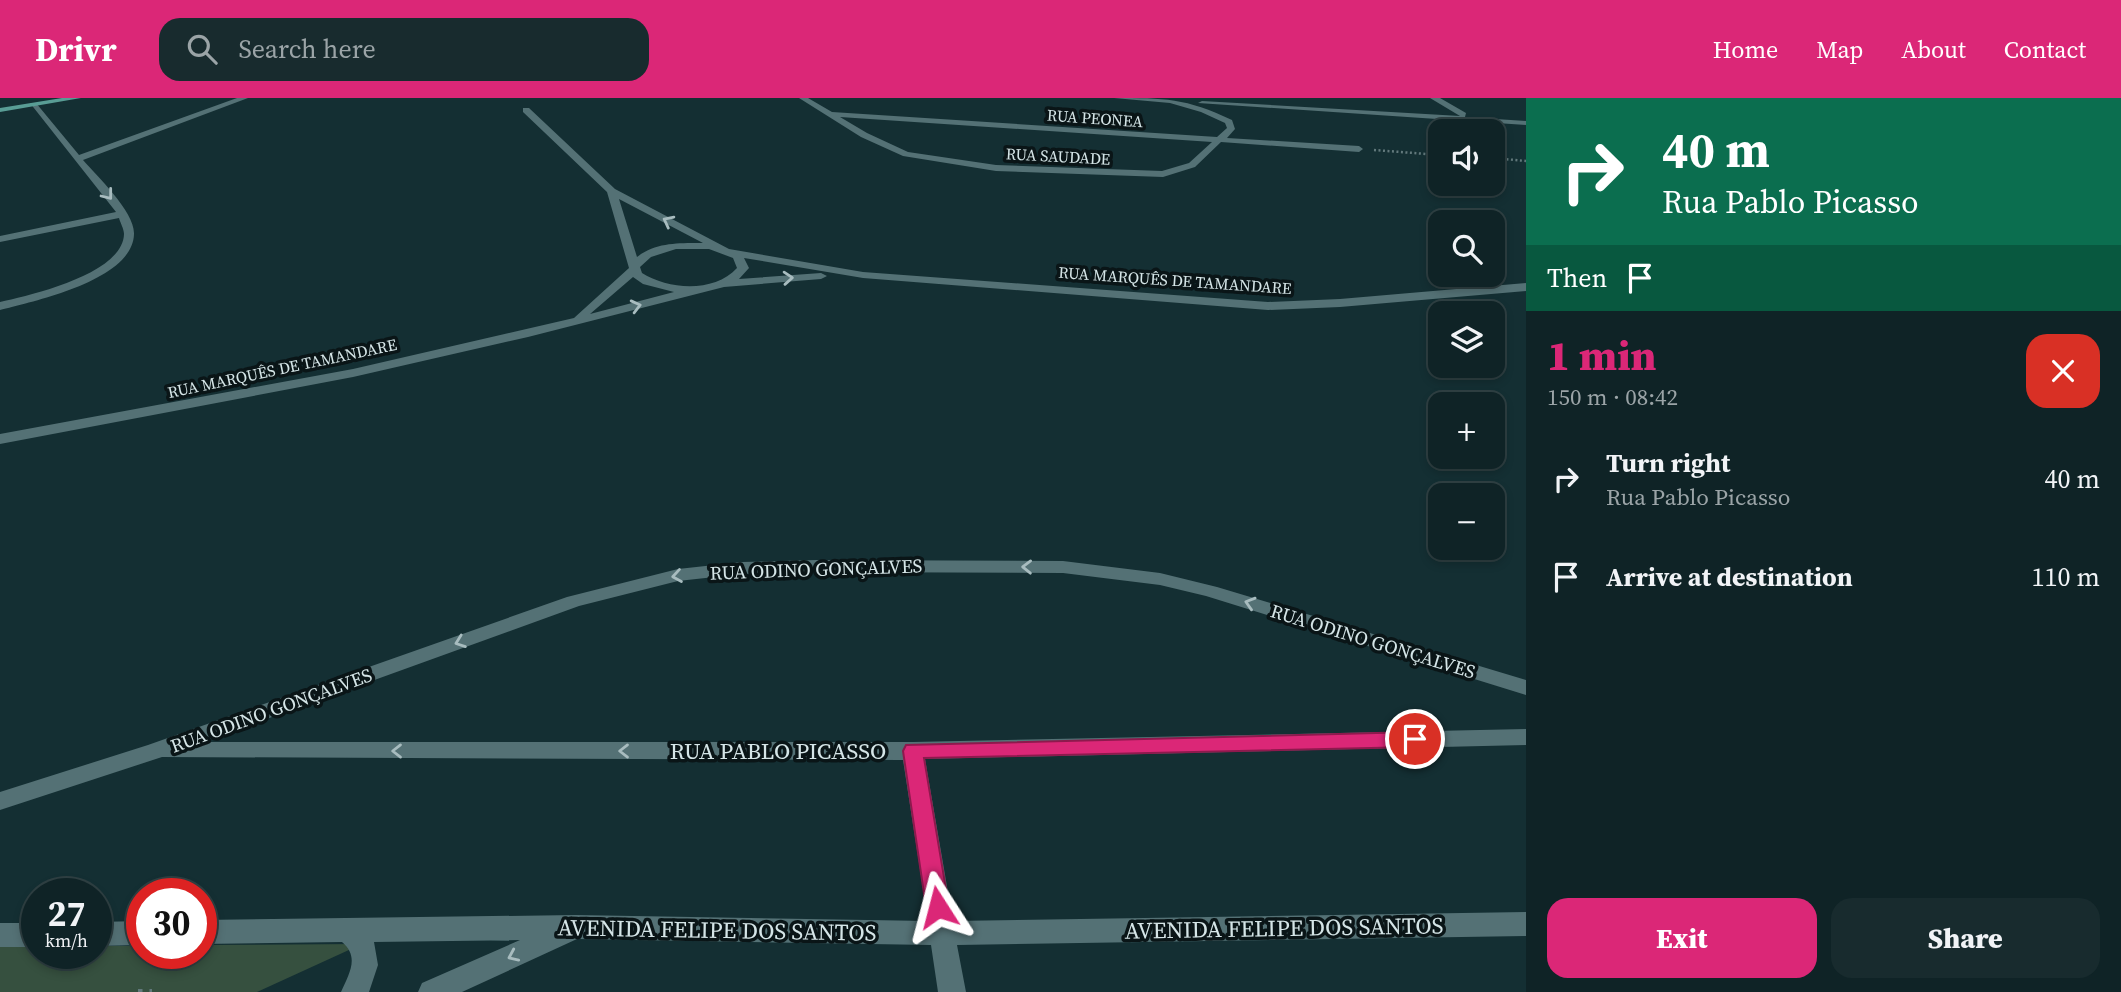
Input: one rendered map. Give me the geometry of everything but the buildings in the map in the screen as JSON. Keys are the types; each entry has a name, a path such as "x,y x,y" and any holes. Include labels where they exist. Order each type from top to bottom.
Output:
{"main road":[{"path":"1,109 77,98"}],"street":[{"path":"79,158 244,98"},
{"name":"RUA SAUDADE","path":"803,98 873,140 906,154 996,169 1163,174 1192,165 1219,140"},
{"path":"1118,98 1460,119"},
{"path":"1160,98 1179,102 1228,122 1231,130 1219,140"},
{"path":"1434,98 1474,119"},
{"path":"0,306 80,281 120,257 130,239 131,227 122,214 79,158 33,105"},
{"name":"RUA MARQUÊS DE TAMANDARE","path":"526,110 612,191 727,251"},
{"name":"RUA PEONEA","path":"830,114 1359,149"},
{"path":"1505,122 1526,124"},
{"path":"612,191 634,268 642,280 662,287 701,288"},
{"path":"0,239 122,214"},
{"name":"RUA MARQUÊS DE TAMANDARE","path":"570,323 634,268 638,260 660,249 693,245 863,275 1268,306 1340,303 1526,287"},
{"path":"720,284 740,274 743,268 743,262 727,251"},
{"name":"RUA MARQUÊS DE TAMANDARE","path":"0,439 231,398 570,323 720,284 863,275"},
{"path":"1504,289 1526,280"},
{"name":"RUA ODINO GONÇALVES","path":"0,802 155,751 575,601 678,575 742,568 1063,567 1147,577 1210,591 1526,688"},
{"name":"RUA PABLO PICASSO","path":"155,751 913,751 1526,737"},
{"path":"913,751 952,992"},
{"name":"AVENIDA FELIPE DOS SANTOS","path":"217,932 575,928 942,933 1526,924"},
{"path":"432,992 575,928"},
{"path":"346,930 361,939 366,951 362,978 355,992"},
{"path":"0,935 21,935"}],"path":[{"path":"1359,149 1428,154"},
{"path":"1505,159 1526,161"},
{"path":"138,992 152,992"}],"green space":[{"path":"362,944 257,992 0,992 0,947 21,946 21,969 112,969 112,946 126,946 126,969 217,969 217,945"}],"route":[{"path":"938,907 913,751 1415,739"}]}
